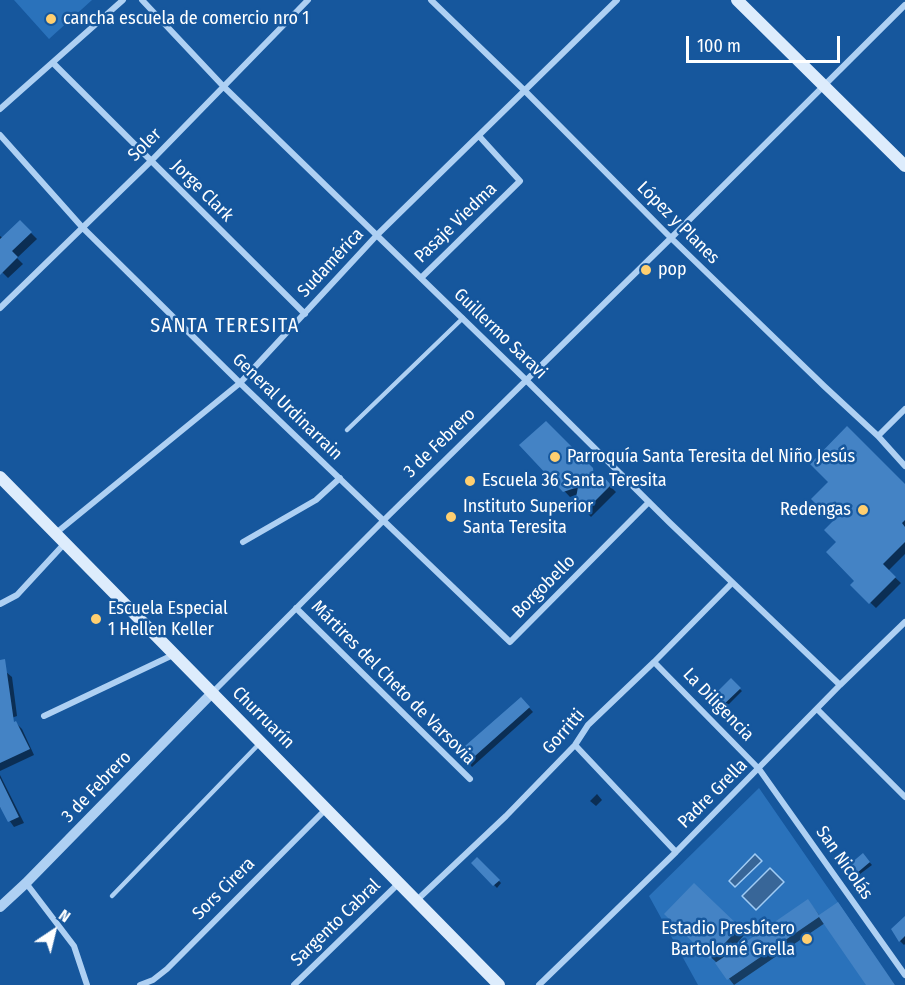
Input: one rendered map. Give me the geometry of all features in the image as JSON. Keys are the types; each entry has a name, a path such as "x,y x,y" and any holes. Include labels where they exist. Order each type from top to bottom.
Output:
{"main road":[{"path":"737,0 905,166"},
{"name":"Churruarín","path":"0,477 499,985"}],"street":[{"path":"0,109 123,0"},
{"name":"Guillermo Saravi","path":"142,0 224,87 840,686"},
{"name":"Soler","path":"0,308 151,161 308,0"},
{"name":"López y Planes","path":"431,0 671,238 878,436 905,466"},
{"name":"Sudamérica","path":"56,533 240,383 377,235 617,0"},
{"name":"3 de Febrero","path":"0,907 384,520 527,381 905,4"},
{"name":"Jorge Clark","path":"53,63 305,314"},
{"name":"General Urdinarrain","path":"0,135 82,227 240,383 510,642"},
{"name":"Pasaje Viedma","path":"421,278 520,181 479,136"},
{"path":"878,436 905,409"},
{"path":"243,542 316,500 340,478"},
{"name":"Borgobello","path":"510,642 649,502"},
{"path":"0,604 17,595 66,542"},
{"name":"Gorritti","path":"417,900 506,816 575,745 588,725 732,583"},
{"name":"Mártires del Cheto de Varsovia","path":"296,608 470,779"},
{"name":"Padre Grella","path":"539,985 676,852 905,622"},
{"path":"44,716 175,654"},
{"name":"La Diligencia","path":"654,662 759,769"},
{"path":"818,710 905,797"},
{"path":"575,745 676,852"},
{"name":"San Nicolás","path":"759,769 905,975"},
{"name":"Sors Cirera","path":"140,985 153,980 167,969 326,808"},
{"path":"26,883 74,946 87,985"},
{"name":"Sargento Cabral","path":"294,985 399,883"}],"lane":[{"path":"347,430 463,318"},
{"path":"112,896 261,742"}],"shaded area":[{"name":"cancha escuela de comercio nro 1","path":"14,0 92,0 49,39"},
{"path":"759,788 895,985 698,985 649,896"},
{"path":"755,854 762,861 735,887 729,881"},
{"path":"770,868 784,882 756,910 742,896"}],"building":[{"path":"20,220 32,232 12,251 18,257 0,275 0,239"},
{"name":"Parroquía Santa Teresita del Niño Jesús","path":"546,421 593,468 594,479 603,476 611,485 584,512 575,503 578,487 563,492 519,445"},
{"name":"Redengas","path":"847,426 905,484 905,520 902,523 905,527 905,542 883,564 896,577 869,604 850,585 854,581 826,552 836,542 824,530 833,521 811,499 828,482 810,464"},
{"path":"5,659 14,722 16,721 30,749 0,763 0,660"},
{"path":"731,678 741,688 719,709 709,700"},
{"path":"521,697 530,707 466,764 457,753"},
{"path":"0,778 19,817 8,822 0,807"},
{"path":"863,853 870,862 857,873 850,864"},
{"path":"477,857 500,880 493,886 471,863"},
{"path":"694,883 740,927 710,959 664,914"},
{"path":"808,899 819,915 838,902 895,985 866,985 819,917 727,980 715,963"},
{"path":"905,916 905,936 899,942 891,929"}],"place":[{"name":"cancha escuela de comercio nro 1","path":"51,19"},
{"name":"pop","path":"646,270"},
{"name":"Parroquía Santa Teresita del Niño Jesús","path":"555,457"},
{"name":"Escuela 36 Santa Teresita","path":"470,481"},
{"name":"Redengas","path":"863,510"},
{"name":"Instituto Superior Santa Teresita","path":"451,517"},
{"name":"Escuela Especial 1 Hellen Keller","path":"96,619"},
{"name":"Estadio Presbítero Bartolomé Grella","path":"807,939"}],"district":[{"name":"SANTA TERESITA","path":"225,326"}]}
